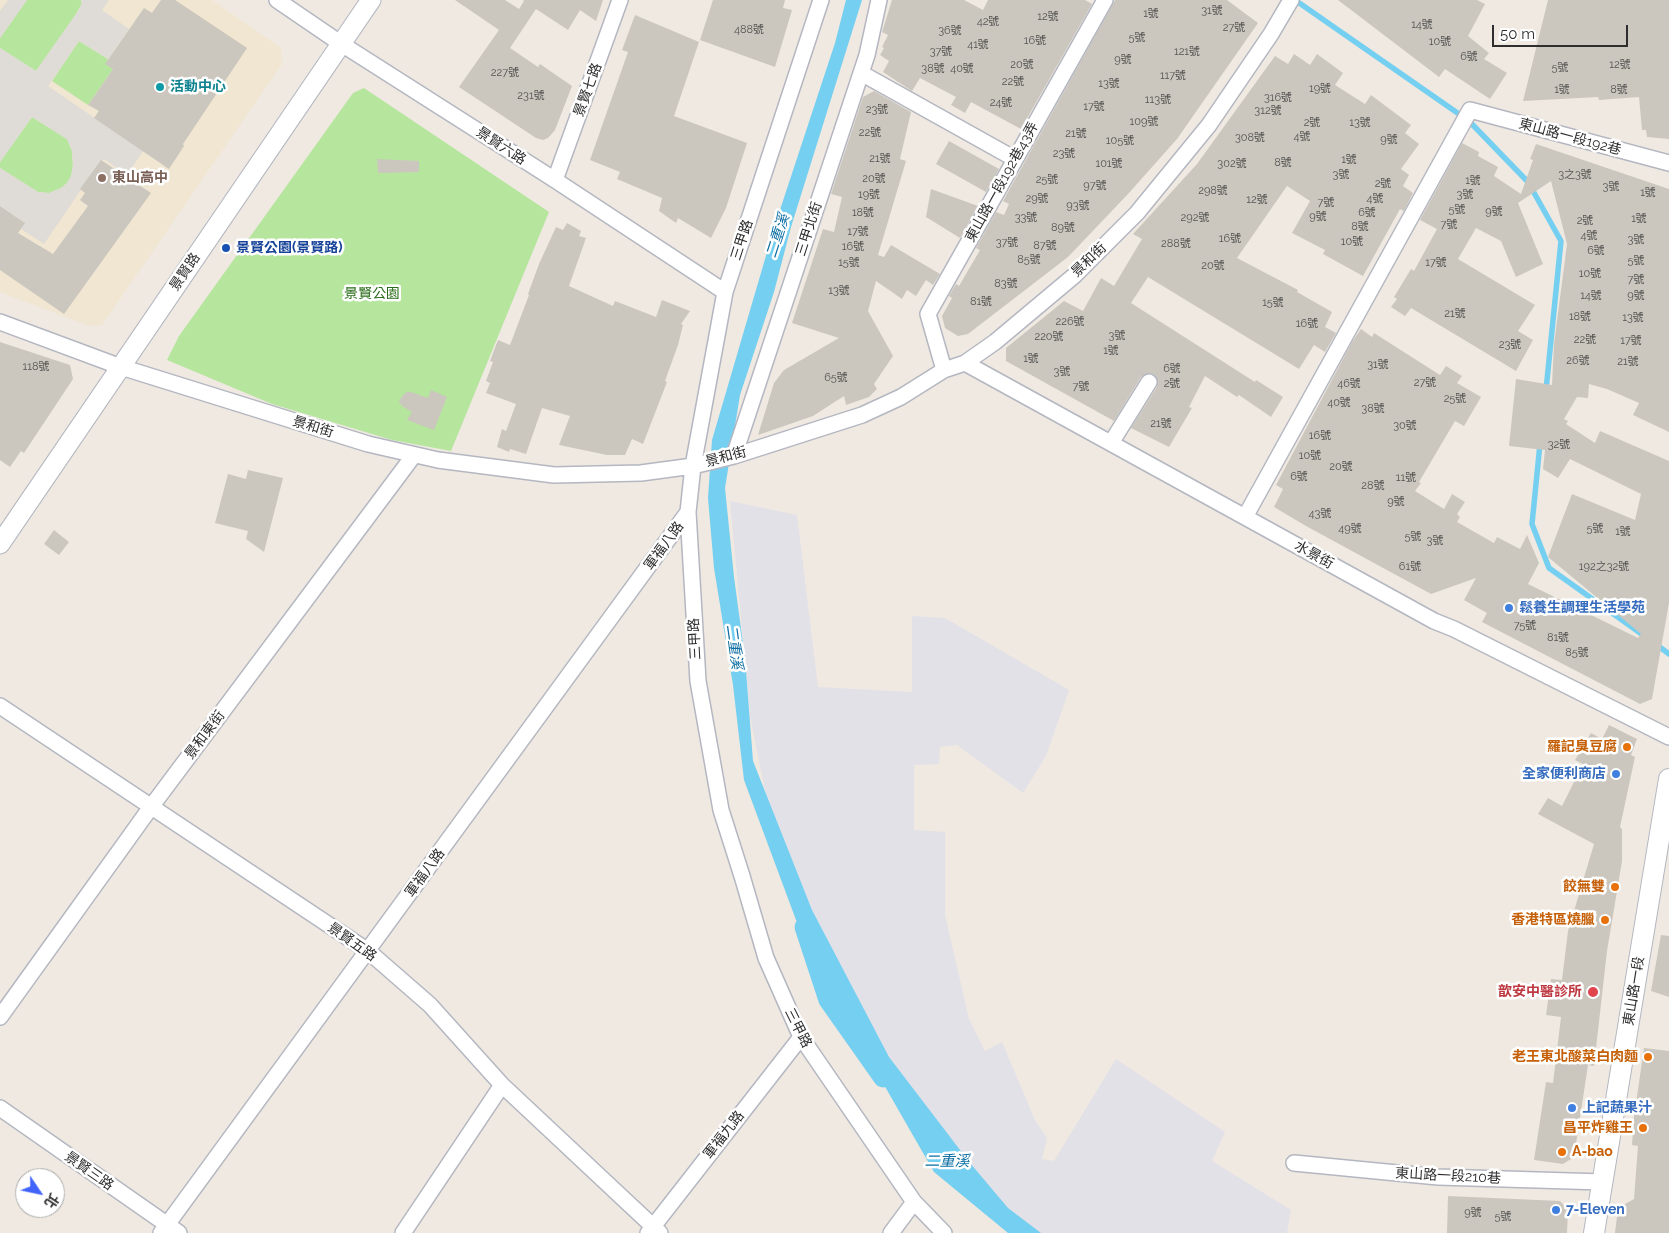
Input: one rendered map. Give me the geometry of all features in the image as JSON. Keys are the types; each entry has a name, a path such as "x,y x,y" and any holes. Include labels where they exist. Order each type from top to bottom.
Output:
{"main road":[{"name":"東山路一段","path":"1594,1233 1669,779"}],"street":[{"name":"景賢六路","path":"277,0 340,43 555,180 725,292"},
{"name":"景賢路","path":"0,544 371,0"},
{"name":"景賢七路","path":"555,180 620,0"},
{"name":"三甲路","path":"821,0 725,292 693,466 688,512 698,680 721,810 766,958 801,1037 914,1202 944,1233"},
{"name":"三甲北街","path":"734,456 867,55 879,0"},
{"name":"東山路一段192巷43弄","path":"944,370 928,314 1105,0"},
{"name":"景和街","path":"0,322 121,366 368,444 438,460 554,475 641,473 693,466 734,456 862,415 902,397 944,370 965,363 995,342 1075,275 1137,213 1209,125 1271,34 1291,0"},
{"path":"861,73 1015,160"},
{"name":"東山路一段192巷","path":"1245,517 1470,110 1669,164"},
{"name":"水景街","path":"965,363 1434,621 1454,629 1669,736"},
{"path":"1111,444 1149,382"},
{"name":"景和東街","path":"0,1017 151,808 414,455"},
{"name":"軍福八路","path":"169,1230 368,951 688,512"},
{"name":"景賢五路","path":"0,706 368,951 430,1005 502,1085 654,1231"},
{"name":"軍福九路","path":"654,1231 801,1037"},
{"path":"403,1233 502,1085"},
{"name":"景賢三路","path":"0,1108 169,1230"},
{"name":"東山路一段210巷","path":"1294,1163 1438,1177 1603,1182"},
{"path":"891,1233 914,1202"}],"shaded area":[{"name":"東山高中","path":"0,0 212,0 281,48 282,64 102,325 89,326 0,292"},
{"path":"8,0 27,0 0,38 0,11"},
{"path":"81,0 109,0 102,10 129,29 108,59 79,41 48,86 143,151 127,175 104,159 100,162 44,244 21,229 24,222 0,206 0,168 38,192 49,193 61,188 71,176 73,166 72,151 67,139 32,117 0,162 0,48 36,71 76,14 81,5"},
{"path":"730,501 797,515 818,687 912,692 912,616 945,618 1069,690 1046,756 1023,793 957,745 940,747 939,764 914,765 914,830 945,832 945,915 969,1019 985,1051 1002,1042 1035,1120 1047,1138 1042,1159 1054,1161 1116,1059 1225,1132 1212,1161 1291,1210 1287,1233 1013,1233 890,1082 780,865 750,716"}],"green space":[{"path":"27,0 81,0 81,5 76,14 36,71 0,48 0,38"},
{"path":"79,41 108,59 106,64 113,69 88,105 52,81"},
{"name":"景賢公園","path":"364,88 549,212 451,451 392,440 272,404 167,360 179,336 353,93"},
{"path":"32,117 67,139 72,151 73,166 71,176 61,188 49,193 38,192 0,168 0,162"}],"water":[{"name":"二重溪","path":"846,0 862,0 791,227 774,292 740,395 725,488 745,658 753,761 812,910 889,1057 970,1163 1008,1208 1041,1233 1008,1233 934,1172 872,1064 796,920 744,780 733,685 714,568 708,498 712,440 775,225 835,43"}],"building":[{"name":"活動中心","path":"161,0 175,0 247,48 183,144 184,146 169,169 94,118 99,111 88,105 113,69 105,64 144,8 152,13"},
{"path":"455,0 505,0 519,9 523,0 603,0 596,21 580,10 568,30 536,9 510,48 538,67 540,64 572,86 555,130 548,138 543,140 536,138 459,87 499,30"},
{"path":"713,0 785,0 783,8 792,10 775,67 700,40"},
{"path":"892,0 964,0 983,10 988,0 1085,0 1092,4 1021,129 971,102 965,113 951,105 956,97 920,78 912,91 883,72 889,61 880,55 888,35 882,32"},
{"path":"1115,0 1227,0 1258,23 1177,139 1068,257 968,334 958,336 945,328 942,316 952,298 949,296 956,284 959,286 980,250 976,248 996,212 1004,215 1009,204 1003,201"},
{"path":"1338,0 1477,0 1485,4 1468,36 1489,53 1484,59 1507,73 1490,99 1445,69 1439,77"},
{"path":"1548,0 1669,0 1669,139 1647,137 1646,130 1642,130 1639,97 1599,100 1598,97 1523,101"},
{"path":"635,15 699,42 674,116 747,143 726,208 711,238 678,218 676,223 659,211 662,198 617,179 620,172 590,160 628,52 622,50"},
{"path":"1294,54 1310,65 1317,54 1343,73 1335,85 1365,104 1371,95 1411,125 1405,133 1419,144 1401,169 1409,175 1403,186 1413,193 1404,211 1400,209 1363,276 1323,254 1325,250 1292,233 1310,201 1287,186 1237,258 1298,290 1297,292 1332,312 1325,327 1336,333 1325,352 1314,345 1299,369 1148,277 1131,303 1255,382 1256,380 1283,397 1271,417 1239,395 1237,397 1205,376 1189,407 1192,408 1169,447 1131,428 1157,387 1157,378 1154,374 1149,373 1141,377 1114,421 1006,361 1006,348 1064,301 1083,311 1101,278 1114,286 1142,239 1133,234 1197,164 1275,56 1288,64"},
{"path":"874,91 911,112 900,159 906,161 878,255 884,257 891,245 940,274 933,285 926,280 916,296 907,290 902,299 876,281 868,311 893,356 874,384 877,389 869,397 846,405 844,396 813,416 758,435 774,383 784,370 839,338 792,323 823,229 834,232 842,197 831,194 863,97"},
{"path":"949,141 999,169 986,192 936,164"},
{"path":"1462,143 1479,152 1478,156 1498,167 1494,176 1521,194 1533,160 1530,159 1536,144 1669,189 1669,432 1633,415 1639,403 1607,389 1589,384 1588,398 1577,397 1564,419 1568,421 1566,424 1595,443 1600,431 1669,461 1669,603 1652,699 1640,704 1482,622 1487,613 1464,600 1476,578 1431,594 1274,507 1283,489 1276,485 1352,342 1361,329 1372,337 1374,333 1440,375 1446,366 1462,376 1457,383 1481,397 1464,426 1455,421 1415,491 1444,509 1452,494 1465,502 1457,514 1460,517 1457,522 1494,543 1497,537 1520,549 1527,535 1539,563 1528,584 1638,638 1641,634 1548,557 1572,494 1635,520 1641,494 1570,459 1558,478 1543,469 1545,450 1509,446 1516,379 1552,385 1554,344 1567,244 1551,181 1518,203 1543,264 1516,277 1501,241 1476,228 1458,259 1535,305 1518,331 1533,340 1516,371 1411,308 1405,316 1391,307 1397,299 1394,297 1411,269 1414,271 1437,229 1420,220"},
{"path":"377,159 419,161 419,172 378,173"},
{"path":"101,160 151,193 64,314 0,270 0,206 25,223 18,233 53,254 88,206 80,200 85,193 80,189"},
{"path":"931,189 978,206 960,238 926,217"},
{"path":"567,223 581,231 579,236 586,238 569,286 613,306 615,301 656,317 662,300 690,311 681,324 683,325 678,345 665,381 667,382 643,444 632,439 625,455 607,455 559,445 570,416 542,408 526,454 510,449 509,452 497,447 502,429 506,431 516,404 486,393 490,383 486,381 493,362 490,361 498,340 510,345 539,264 556,227 563,230"},
{"path":"0,342 70,365 73,379 24,453 21,451 10,467 0,460"},
{"path":"431,390 447,397 434,430 407,420 412,412 402,406 399,401 407,392 428,398"},
{"path":"248,470 283,478 264,552 246,539 248,531 215,523 228,474 246,479"},
{"path":"54,530 69,542 59,555 44,544"},
{"path":"1609,725 1637,739 1631,755 1635,757 1620,827 1622,829 1622,861 1607,951 1594,1066 1588,1065 1574,1157 1563,1164 1534,1160 1546,1082 1553,1083 1561,1017 1546,1015 1551,979 1562,980 1568,931 1594,844 1538,814 1548,798 1562,806 1583,764 1575,760 1591,733 1602,739"},
{"path":"1661,935 1669,936 1669,997 1651,991"},
{"path":"1644,1048 1669,1051 1669,1233 1615,1233 1618,1208 1634,1199 1638,1146 1632,1145"},
{"path":"1448,1196 1560,1201 1568,1210 1567,1233 1447,1233"}],"waterway":[{"path":"1295,0 1469,121 1528,182 1561,241 1546,390"},
{"path":"1540,444 1532,524 1549,568 1643,635"},
{"path":"1657,645 1669,654"},
{"name":"二重溪","path":"804,927 828,1000 883,1078"}],"place":[{"name":"活動中心","path":"160,87"},
{"name":"東山高中","path":"102,178"},
{"name":"景賢公園(景賢路)","path":"226,248"},
{"name":"鬆養生調理生活學苑","path":"1509,608"},
{"name":"羅記臭豆腐","path":"1627,747"},
{"name":"全家便利商店","path":"1616,774"},
{"name":"餃無雙","path":"1615,887"},
{"name":"香港特區燒臘","path":"1605,920"},
{"name":"歆安中醫診所","path":"1593,992"},
{"name":"老王東北酸菜白肉麵","path":"1648,1057"},
{"name":"上記蔬果汁","path":"1572,1108"},
{"name":"昌平炸雞王","path":"1643,1128"},
{"name":"A-bao","path":"1562,1152"},
{"name":"7-Eleven","path":"1556,1210"}]}
